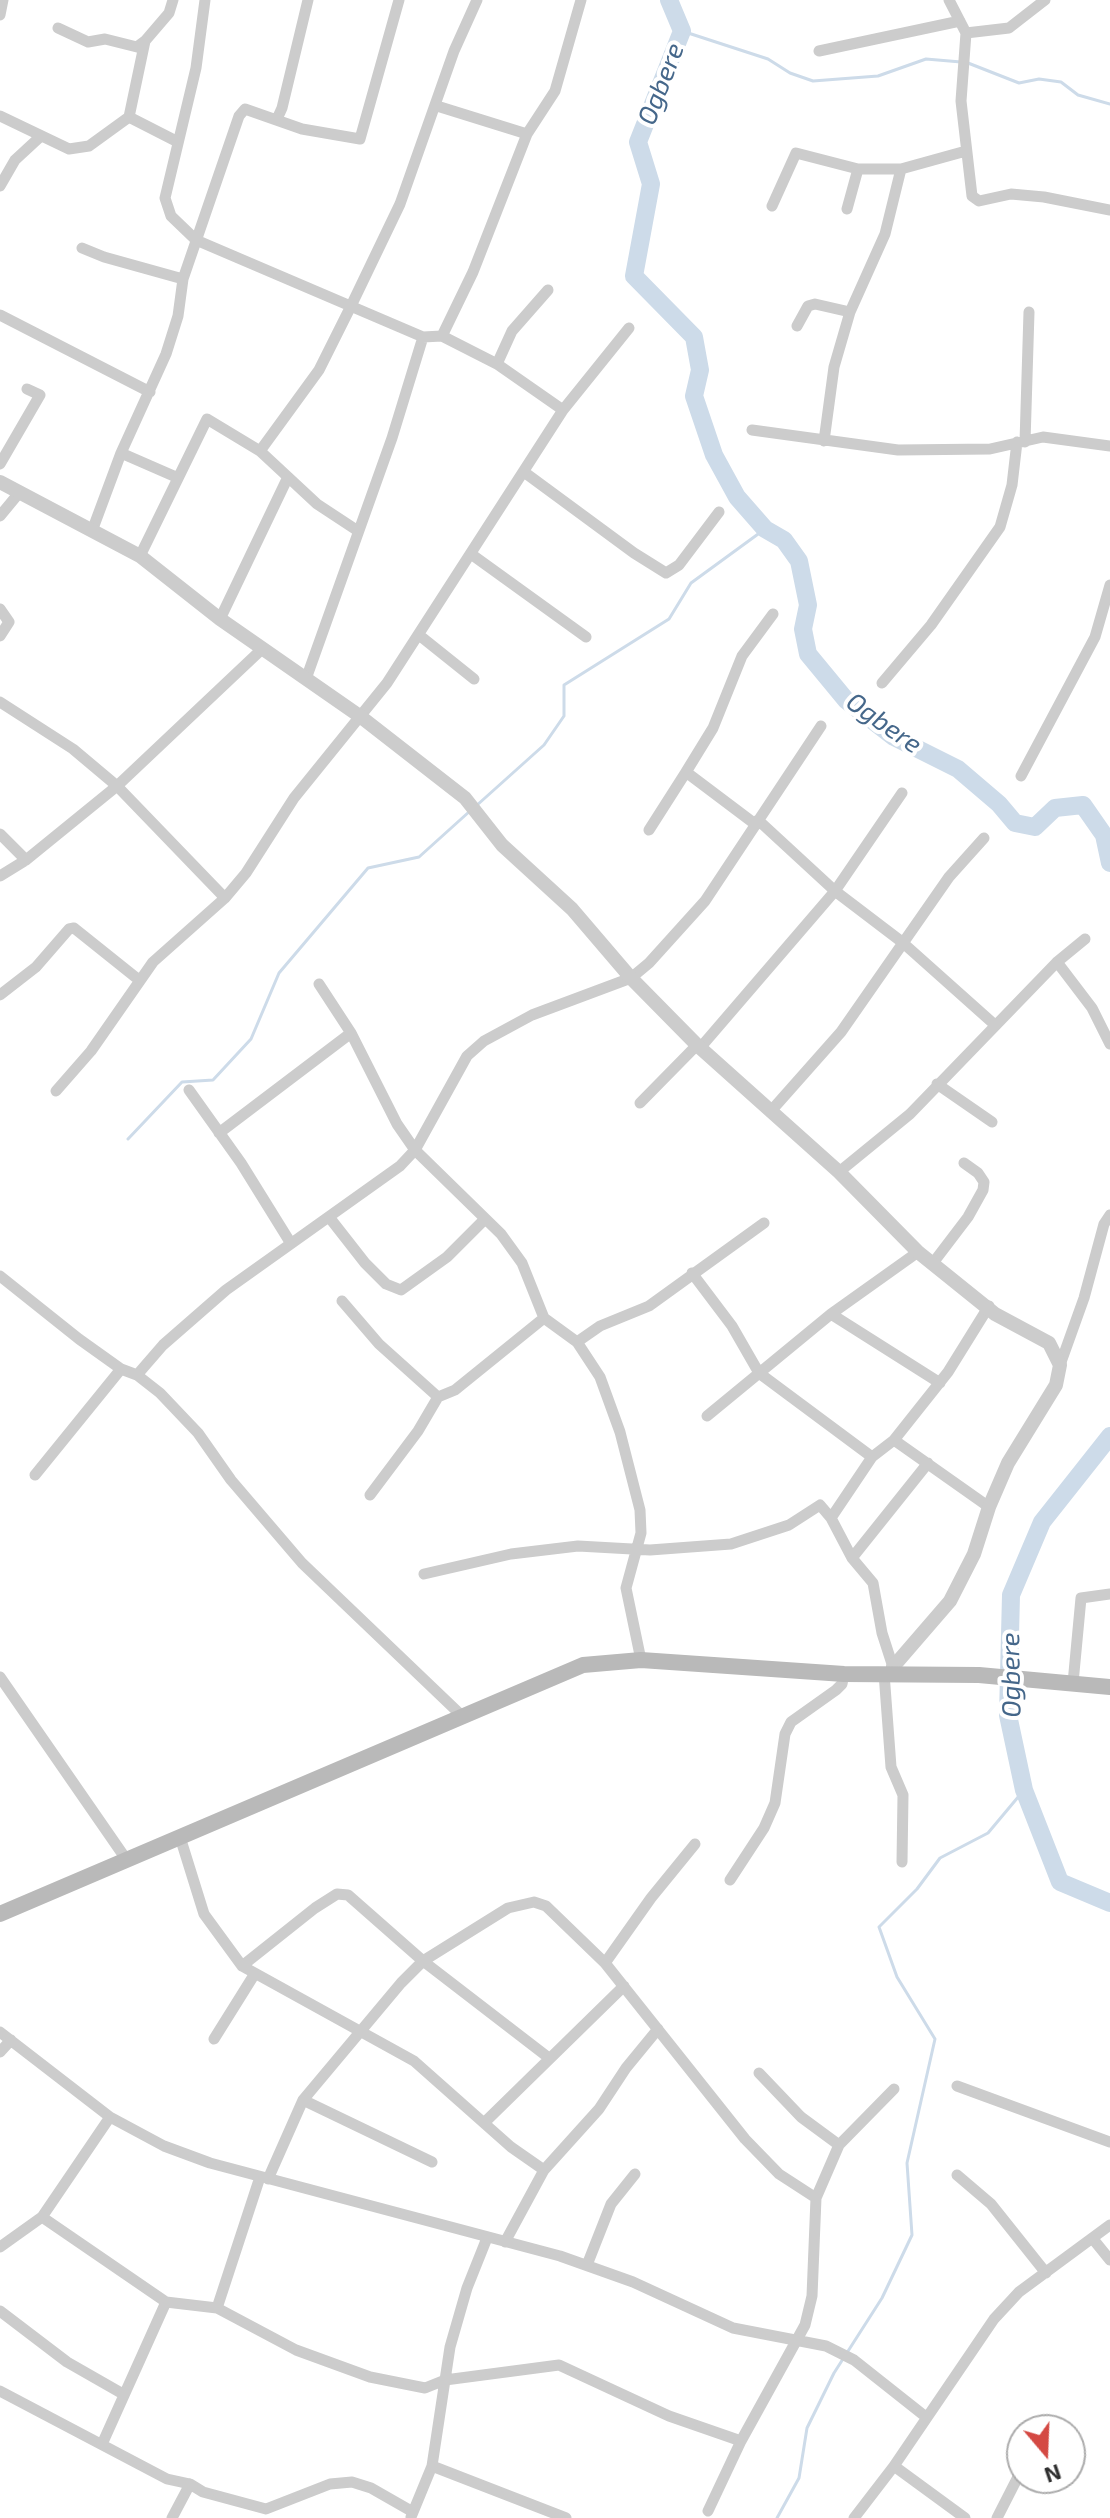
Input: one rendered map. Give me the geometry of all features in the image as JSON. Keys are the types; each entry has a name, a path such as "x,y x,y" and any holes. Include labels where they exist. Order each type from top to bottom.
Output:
{"main road":[{"path":"0,1914 583,1665 641,1660 844,1674 891,1671 979,1675 1110,1687"}],"street":[{"path":"0,15 3,0"},
{"path":"58,28 88,42 105,39 137,47 169,13 173,0"},
{"path":"205,0 196,68 176,141 165,202 171,216 196,240 423,337 442,336 497,364 563,410"},
{"path":"277,119 308,0"},
{"path":"92,531 178,316 183,279 239,116 245,109 266,119 277,119 302,129 360,139 399,0"},
{"path":"260,451 319,370 351,306 400,204 454,51 477,0"},
{"path":"442,336 504,199 527,134 555,91 581,0"},
{"path":"949,0 966,33 961,101 972,196 979,201 1011,194 1110,210"},
{"path":"966,33 1009,28 1045,0"},
{"path":"819,51 960,21"},
{"path":"0,116 69,149 80,149 129,117 145,41"},
{"path":"437,106 527,134"},
{"path":"129,117 176,141"},
{"path":"0,186 15,160 41,136"},
{"path":"772,206 796,153 858,169 901,169 966,151"},
{"path":"847,209 858,169"},
{"path":"824,441 834,367 850,312 885,234 901,169"},
{"path":"82,248 183,279"},
{"path":"497,364 512,331 548,290"},
{"path":"797,326 808,306 815,304 850,312"},
{"path":"882,683 931,625 1000,527 1021,442 1029,312"},
{"path":"0,315 150,392"},
{"path":"56,1091 91,1051 153,962 225,898 246,873 294,798 361,717 419,635 563,410 629,328"},
{"path":"306,679 392,438 423,337"},
{"path":"0,464 40,395 27,389"},
{"path":"140,556 207,419 260,451 317,504 358,531"},
{"path":"752,430 898,450 990,449 1043,437 1110,446"},
{"path":"121,453 176,477"},
{"path":"524,472 666,573 679,565 719,512"},
{"path":"220,619 288,477"},
{"path":"0,482 140,556 261,650 361,717 465,798 502,845 572,909 631,978 699,1046 839,1172 918,1252 989,1306 995,1314 1049,1343 1060,1365"},
{"path":"0,516 19,493"},
{"path":"471,554 586,637"},
{"path":"1021,776 1095,637 1108,601 1110,585"},
{"path":"0,609 9,622 0,636"},
{"path":"649,830 713,728 742,656 773,614"},
{"path":"419,635 474,679"},
{"path":"0,876 26,860 117,786 261,650"},
{"path":"0,702 73,749 117,786 225,898"},
{"path":"137,1375 192,1319 290,1242 381,1182 415,1150 467,1056 484,1041 532,1015 631,978 649,963 705,901 821,726"},
{"path":"686,772 756,822 835,891 902,942 995,1025"},
{"path":"640,1103 699,1046 835,891 902,793"},
{"path":"0,834 26,860"},
{"path":"771,1111 850,1021 949,877 984,838"},
{"path":"0,995 36,967 69,929 74,928 139,980"},
{"path":"839,1172 885,1136 1057,962 1085,939"},
{"path":"1057,962 1092,1008 1110,1044"},
{"path":"319,984 351,1033 397,1124 415,1150 501,1234 522,1263 544,1318 577,1342 600,1377 620,1432 640,1510 641,1533 634,1549 626,1588 641,1660"},
{"path":"219,1133 351,1033"},
{"path":"937,1084 992,1122"},
{"path":"189,1090 290,1242"},
{"path":"933,1263 968,1217 983,1190 984,1182 978,1173 964,1163"},
{"path":"891,1671 950,1601 974,1554 1008,1463 1056,1385 1104,1224 1110,1215"},
{"path":"329,1217 365,1263 386,1284 401,1290 447,1257 485,1219"},
{"path":"577,1342 600,1326 649,1306 692,1273 731,1250 764,1223"},
{"path":"707,1416 831,1314 918,1252"},
{"path":"692,1273 732,1326 759,1373 872,1457"},
{"path":"0,1276 121,1369 137,1375 198,1433 231,1480 302,1563 461,1715"},
{"path":"342,1301 379,1344 438,1397"},
{"path":"831,1518 872,1457 894,1440 940,1383 989,1306"},
{"path":"831,1314 940,1383"},
{"path":"370,1495 418,1431 438,1397 455,1390 544,1318"},
{"path":"35,1475 121,1369"},
{"path":"894,1440 989,1507"},
{"path":"852,1558 928,1463"},
{"path":"424,1574 511,1554 578,1546 634,1549 731,1544 789,1525 820,1505 831,1518 852,1558 873,1583 891,1671 891,1767 903,1803 902,1862"},
{"path":"1073,1683 1081,1598 1110,1594"},
{"path":"730,1880 764,1828 775,1803 785,1734 791,1722 836,1690 842,1684 844,1674"},
{"path":"0,1677 126,1859"},
{"path":"180,1837 204,1914 242,1966 414,2061 511,2147 544,2170"},
{"path":"605,1963 651,1898 695,1844"},
{"path":"242,1966 315,1908 337,1894 348,1895 423,1961 549,2058"},
{"path":"217,2308 264,2178 303,2100 338,2054 363,2031 423,1961 508,1908 534,1902 546,1906 605,1963 745,2139 779,2174 816,2198"},
{"path":"214,2039 254,1975"},
{"path":"485,2122 624,1986"},
{"path":"505,2242 544,2170 599,2109 626,2068 658,2029"},
{"path":"0,2032 110,2117 164,2146 264,2178 587,2265 633,2282 711,2321 733,2328 798,2338 841,2352 926,2417"},
{"path":"0,2052 11,2040"},
{"path":"759,2073 801,2117 839,2145"},
{"path":"957,2086 1110,2142"},
{"path":"708,2511 741,2441 798,2338 812,2296 816,2198 839,2145 894,2089"},
{"path":"303,2100 432,2162"},
{"path":"0,2247 42,2217 110,2117"},
{"path":"587,2265 605,2215 635,2174"},
{"path":"957,2175 991,2204 1046,2273"},
{"path":"42,2217 166,2302 217,2308 296,2350 370,2377 425,2388 445,2380 559,2365 669,2416 741,2441"},
{"path":"854,2518 894,2466 994,2319 1019,2292 1110,2225"},
{"path":"0,2391 103,2442 167,2479 190,2484 203,2492 264,2513 330,2484 352,2482 371,2488 412,2515 432,2466 445,2380 467,2288 487,2238"},
{"path":"1093,2239 1110,2260"},
{"path":"103,2442 166,2302"},
{"path":"0,2311 67,2362 123,2394"},
{"path":"432,2466 566,2518"},
{"path":"894,2466 965,2518"},
{"path":"172,2518 190,2484"},
{"path":"997,2518 1009,2494"}],"waterway":[{"name":"Ogbere","path":"669,0 682,31 638,142 651,184 634,276 694,337 700,370 694,396 714,455 737,497 765,529 784,540 799,561 808,605 803,629 808,654 846,700 894,737 958,769 999,804 1015,823 1035,827 1055,808 1083,805 1104,835 1110,863"},
{"path":"682,31 768,59 790,73 813,81 878,76 926,59 961,62"},
{"path":"968,63 1019,83 1039,79 1061,82 1078,95 1110,104"},
{"path":"476,806 544,745 564,716 564,685 669,619 691,583 765,529"},
{"path":"128,1139 182,1082 213,1080 251,1039 279,973 368,868 419,857 470,811"},
{"name":"Ogbere","path":"1110,1436 1042,1522 1011,1595 1008,1715 1024,1790 1060,1882 1110,1903"},
{"path":"777,2518 799,2478 807,2428 834,2373 882,2298 912,2235 907,2163 935,2039 897,1977 879,1927 917,1889 940,1858 988,1833 1024,1790"}]}
